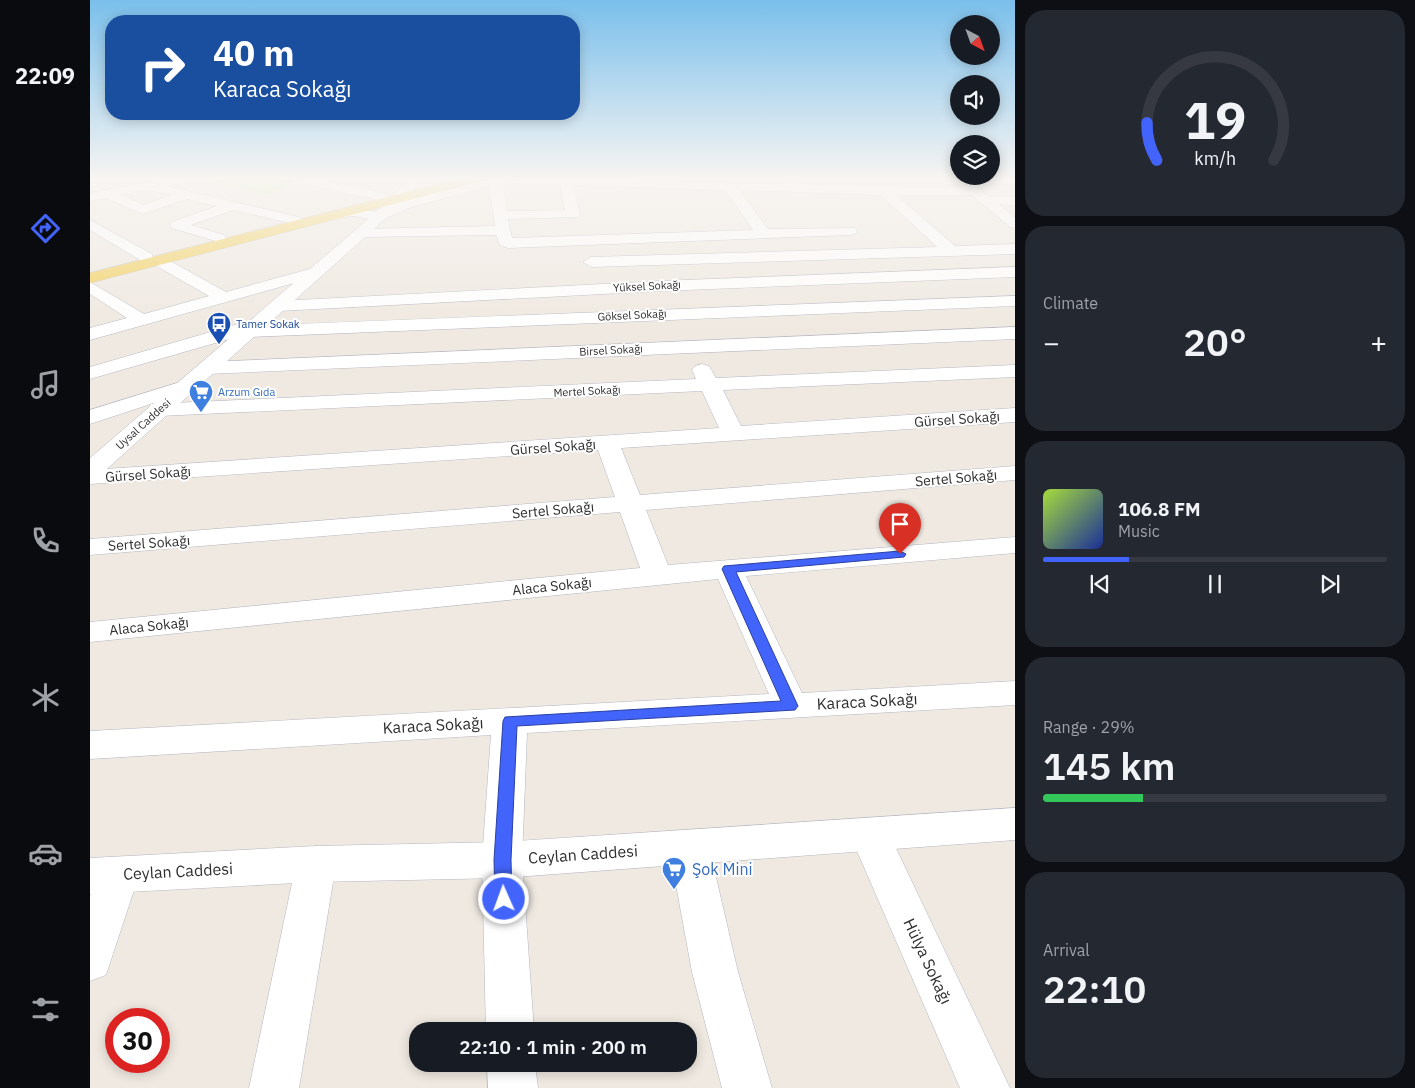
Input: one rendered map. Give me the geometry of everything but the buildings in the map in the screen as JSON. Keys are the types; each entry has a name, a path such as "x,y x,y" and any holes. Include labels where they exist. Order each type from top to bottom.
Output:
{"main road":[{"path":"90,278 219,238 262,228"},
{"path":"90,271 153,259 281,228"}],"street":[{"path":"97,228 225,298"},
{"path":"186,228 219,238"},
{"name":"Uysal Caddesi","path":"91,472 159,409 255,328 367,228"},
{"path":"361,233 435,228"},
{"path":"504,228 506,242 508,243 850,231"},
{"path":"759,228 763,233"},
{"path":"847,228 868,252 884,276"},
{"path":"925,228 949,250"},
{"path":"579,240 602,288"},
{"path":"591,262 1015,248"},
{"path":"90,334 317,272"},
{"name":"Yüksel Sokağı","path":"279,306 602,288 1015,272"},
{"path":"660,286 734,435"},
{"path":"90,287 142,320"},
{"name":"Göksel Sokağı","path":"255,328 1015,301"},
{"path":"90,373 255,328"},
{"name":"Birsel Sokağı","path":"206,368 1015,333"},
{"name":"Mertel Sokağı","path":"159,409 1015,371"},
{"path":"90,418 186,386"},
{"name":"Gürsel Sokağı","path":"91,472 607,443 1015,415"},
{"path":"607,443 632,504 657,576"},
{"name":"Sertel Sokağı","path":"90,547 1015,473"},
{"name":"Alaca Sokağı","path":"90,632 728,569 1015,545"},
{"path":"728,569 790,706"},
{"name":"Karaca Sokağı","path":"90,745 1015,693"},
{"path":"510,721 502,860 510,1022"},
{"name":"Ceylan Caddesi","path":"104,876 316,864 502,860 1015,824"},
{"name":"Hülya Sokağı","path":"870,835 985,1088"},
{"path":"689,847 715,972 747,1088"},
{"path":"274,1088 316,864"},
{"path":"90,960 104,876"},
{"path":"512,1072 513,1088"}],"place":[{"name":"Tamer Sokak","path":"219,345"},
{"name":"Arzum Gıda","path":"201,413"},
{"name":"Şok Mini","path":"674,890"}],"route":[{"path":"504,899 502,860 510,721 790,706 728,569 900,554"}]}
